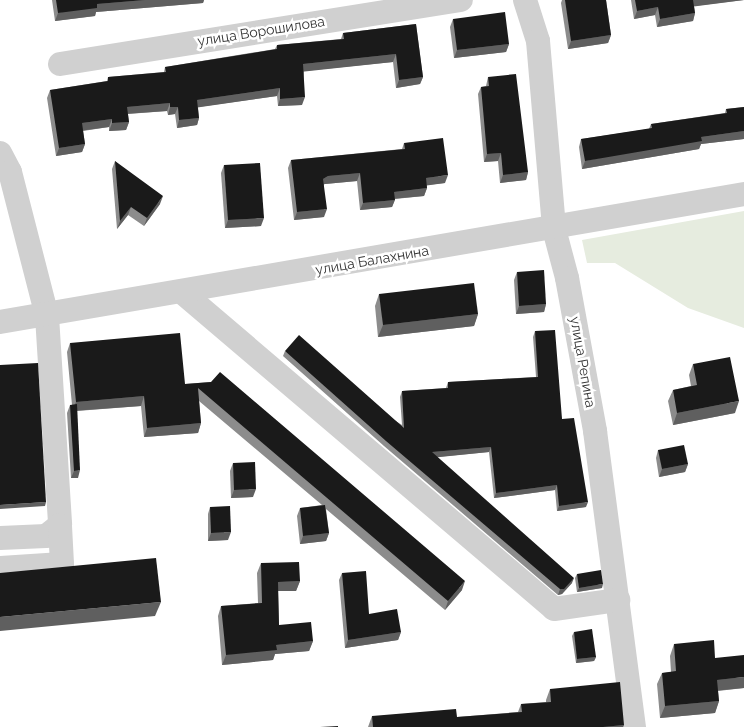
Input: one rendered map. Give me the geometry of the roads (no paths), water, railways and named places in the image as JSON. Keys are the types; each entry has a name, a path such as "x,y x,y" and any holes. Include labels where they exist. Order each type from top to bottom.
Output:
{"street":[{"name":"улица Ворошилова","path":"60,64 461,0"},
{"name":"улица Репина","path":"526,0 538,41 554,229 568,278 595,431 634,727"},
{"path":"0,152 10,172 47,316 62,564 0,568"},
{"name":"улица Балахнина","path":"0,322 183,293 744,194"},
{"path":"183,293 554,609 618,600"},
{"path":"0,538 46,536 60,525"}]}
